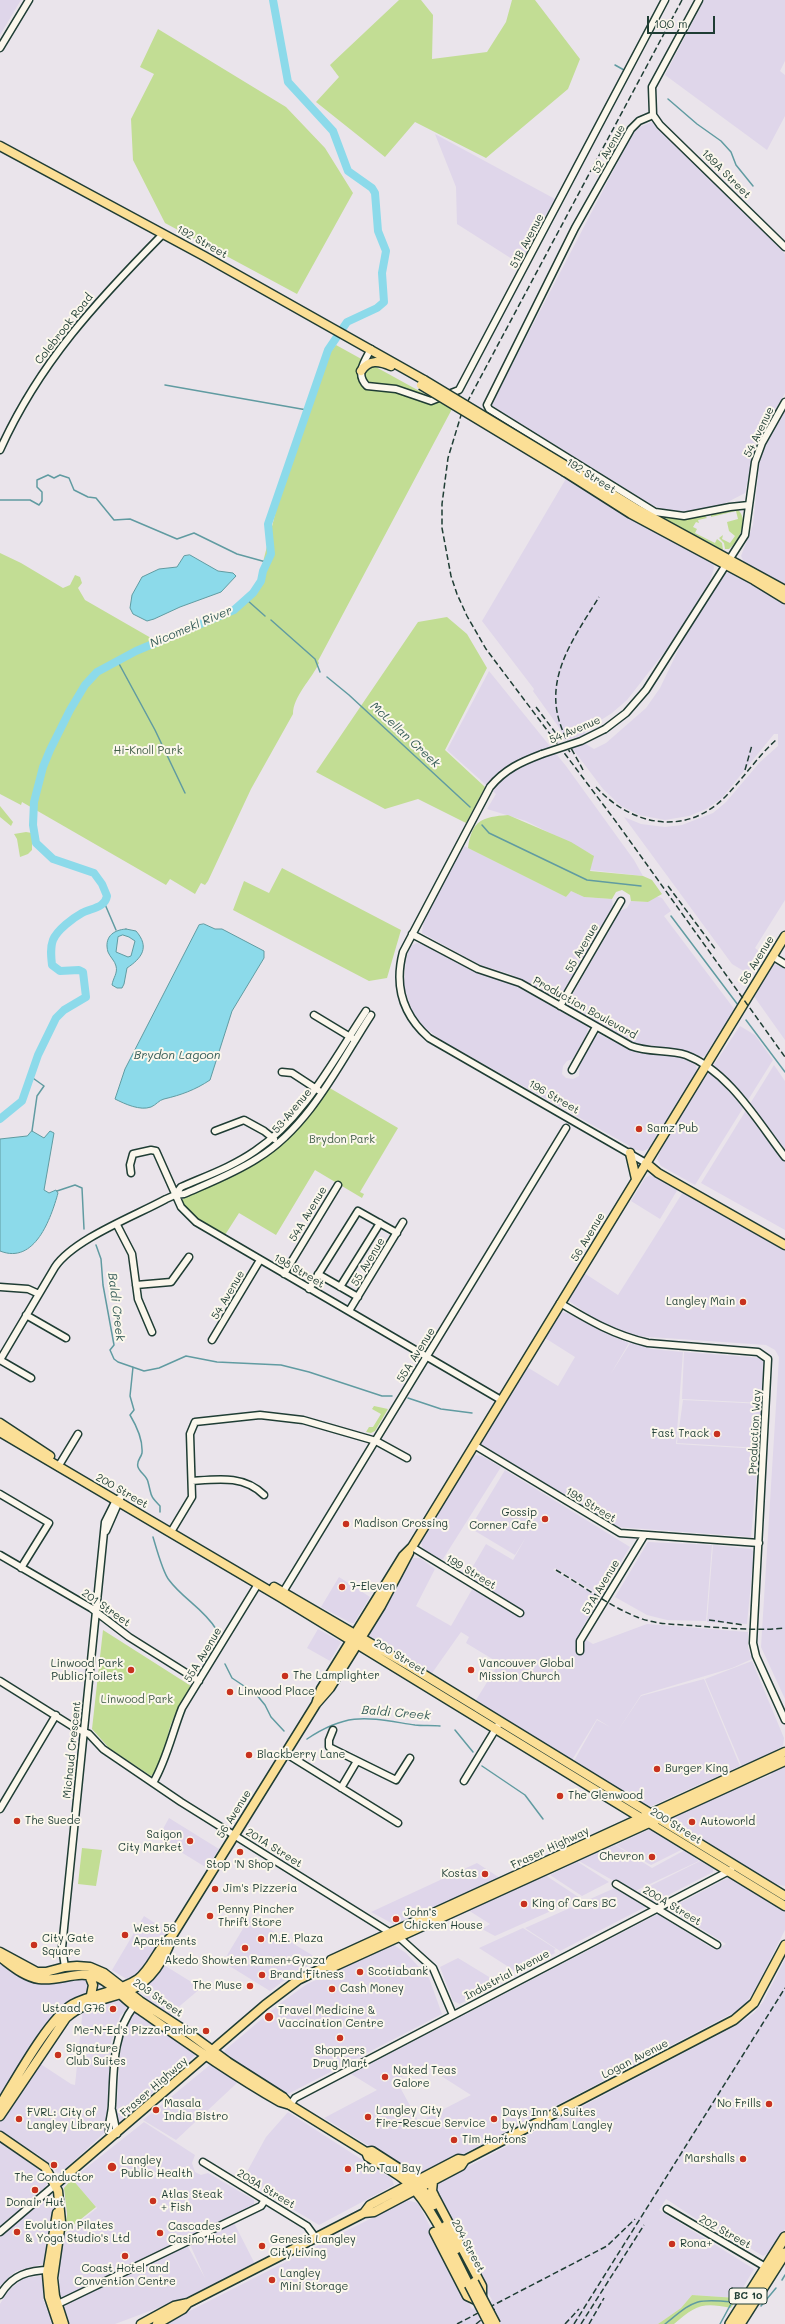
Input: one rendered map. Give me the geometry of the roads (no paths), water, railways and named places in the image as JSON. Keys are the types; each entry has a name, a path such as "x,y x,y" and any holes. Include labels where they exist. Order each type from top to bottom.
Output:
{"highway":[{"name":"BC 10","path":"740,2324 770,2269 785,2237"},
{"name":"BC 10","path":"730,2324 770,2269 785,2253"}],"main road":[{"name":"192 Street","path":"0,146 371,349 423,383 566,470 666,524 728,561 785,599"},
{"path":"361,371 367,364 374,361 383,363 409,376"},
{"name":"192 Street","path":"390,362 409,376 423,383"},
{"name":"192 Street","path":"566,470 630,514 785,590"},
{"path":"630,514 637,514 653,522 666,524"},
{"name":"56 Avenue","path":"356,1638 387,1596 411,1549 785,936"},
{"path":"630,1153 636,1179"},
{"name":"196 Street","path":"646,1163 655,1166 785,1239"},
{"name":"196 Street","path":"646,1163 658,1174 785,1244"},
{"name":"200 Street","path":"0,1423 60,1464 119,1500 283,1592 498,1725 651,1814 784,1895"},
{"name":"200 Street","path":"0,1432 60,1464"},
{"name":"200 Street","path":"172,1530 258,1584 356,1638"},
{"name":"56 Avenue","path":"121,1990 139,1987 156,1971 170,1946 172,1936 316,1704 330,1688 383,1586 403,1556 411,1549"},
{"path":"383,1586 386,1589 387,1596"},
{"name":"200 Street","path":"498,1725 626,1809 785,1906"},
{"name":"Fraser Highway","path":"55,2185 117,2134 287,1988 327,1966 331,1960 785,1752"},
{"name":"Fraser Highway","path":"327,1966 333,1967 398,1938 785,1761"},
{"path":"626,1809 626,1825"},
{"name":"56 Avenue","path":"121,1990 146,1972 164,1942 172,1936"},
{"name":"Logan Avenue","path":"364,2213 370,2205 398,2190 433,2181 461,2166 465,2160 739,2017 761,1993 785,1945"},
{"name":"203 Street","path":"0,1952 23,1966 41,1973 65,1967 90,1968 113,1978 121,1990"},
{"name":"203 Street","path":"0,1956 14,1967 39,1979 78,1974 89,1975 121,1990 137,2004 210,2053 283,2097 290,2105 366,2152 372,2152 416,2186"},
{"path":"14,1967 23,1966"},
{"path":"89,1975 93,1985 91,1995"},
{"path":"137,2004 139,1987"},
{"path":"0,2105 56,2018 69,2006 91,1995 121,1990"},
{"path":"0,2116 66,2018 81,2007 121,1990"},
{"path":"0,2136 41,2163 50,2172 60,2199 62,2213 50,2270 49,2298 58,2324"},
{"name":"203 Street","path":"366,2152 368,2157 416,2186"},
{"name":"Logan Avenue","path":"157,2324 183,2309 188,2304 315,2237 364,2213 374,2212 458,2159 465,2160"},
{"path":"398,2190 400,2176"},
{"path":"430,2214 434,2230 467,2296 482,2303 482,2286 432,2191 433,2181"},
{"name":"204 Street","path":"416,2186 430,2214 496,2324"},
{"name":"204 Street","path":"416,2186 442,2220 489,2324"},
{"path":"50,2270 64,2324"},
{"name":"Logan Avenue","path":"141,2324 174,2306 188,2304"}],"street":[{"path":"0,48 29,0"},
{"name":"51B Avenue","path":"361,371 361,380 367,386 396,389 428,401 442,399 459,390 665,0"},
{"path":"653,115 652,87 699,0"},
{"name":"189A Street","path":"653,115 660,125 785,247"},
{"name":"52 Avenue","path":"653,115 640,121 631,129 575,228 487,403 489,409 655,512 684,516 749,505"},
{"name":"Colebrook Road","path":"0,450 24,403 65,342 87,313 163,234"},
{"path":"361,371 371,349"},
{"name":"54 Avenue","path":"450,1050 424,1033 413,1022 403,1004 398,978 403,952 412,934 490,787 498,777 516,764 581,740 605,729 638,700 745,536 755,462 762,444 785,402"},
{"name":"55 Avenue","path":"560,1006 622,900"},
{"name":"Production Boulevard","path":"412,934 478,969 520,983 596,1027 637,1048 684,1055 705,1066 721,1076 785,1157"},
{"path":"772,956 785,964"},
{"name":"53 Avenue","path":"176,1195 181,1187 231,1165 255,1152 288,1123 315,1088 366,1011"},
{"path":"314,1015 349,1036 356,1038"},
{"name":"53 Avenue","path":"0,1360 58,1263 69,1251 176,1195 184,1194 235,1172 260,1158 294,1128 321,1092 371,1015"},
{"path":"572,1070 596,1027"},
{"name":"196 Street","path":"450,1050 646,1163"},
{"path":"282,1072 292,1073 321,1092"},
{"path":"215,1131 244,1120 272,1137 278,1143"},
{"name":"55A Avenue","path":"283,1592 566,1128"},
{"name":"198 Street","path":"131,1173 130,1165 135,1153 151,1150 156,1151 183,1210 192,1220 501,1400"},
{"name":"54A Avenue","path":"284,1274 338,1185"},
{"path":"309,1288 355,1213 361,1211 397,1233"},
{"name":"55 Avenue","path":"349,1312 403,1222"},
{"path":"340,1287 380,1223"},
{"path":"117,1225 132,1254 139,1302 152,1332"},
{"path":"136,1285 171,1282 189,1257"},
{"name":"54 Avenue","path":"212,1340 260,1260"},
{"path":"318,1274 358,1297"},
{"path":"0,1287 28,1289 39,1294"},
{"name":"Production Way","path":"560,1303 610,1332 634,1340 648,1343 758,1352 765,1355 769,1364 754,1650 785,1720"},
{"path":"26,1315 66,1338"},
{"path":"0,1360 31,1378"},
{"path":"172,1530 191,1500 192,1481 190,1434 192,1424 198,1421 260,1415 303,1420 376,1441 407,1458"},
{"path":"60,1464 78,1434"},
{"name":"198 Street","path":"474,1446 611,1529 624,1534 759,1543"},
{"path":"192,1481 227,1478 255,1486 264,1495"},
{"path":"0,1494 49,1522 22,1568"},
{"name":"Michaud Crescent","path":"65,1967 62,1948 104,1536 107,1515 119,1500"},
{"name":"57A Avenue","path":"580,1651 580,1641 644,1536"},
{"name":"199 Street","path":"411,1549 520,1613"},
{"name":"201 Street","path":"0,1555 97,1612 129,1637 198,1680"},
{"name":"55A Avenue","path":"153,1783 164,1764 174,1727 182,1708 258,1584"},
{"name":"201A Street","path":"0,1681 75,1728 85,1731 103,1749 153,1783 234,1836 398,1938 433,1968 453,2015"},
{"path":"0,1809 56,1715"},
{"path":"464,1781 498,1725"},
{"path":"333,1730 329,1740 329,1747 357,1761 367,1764 396,1780 410,1758"},
{"path":"285,1753 398,1823"},
{"path":"341,1788 357,1761"},
{"name":"Industrial Avenue","path":"290,2105 295,2098 736,1867"},
{"name":"200A Street","path":"616,1884 717,1945"},
{"path":"117,2134 109,2131 109,2116 112,2110 117,2037 125,2019 137,2004"},
{"name":"203A Street","path":"203,2162 307,2226 315,2237"},
{"name":"Fraser Highway","path":"0,2232 55,2185"},
{"path":"58,2304 262,2206 265,2200"},
{"name":"202 Street","path":"667,2209 770,2269"},
{"path":"0,2295 9,2283 19,2275 32,2271 50,2270"},
{"path":"482,2303 493,2324"}],"water":[{"path":"190,555 218,571 233,573 236,576 221,592 180,607 154,619 147,621 133,614 130,608 132,595 142,577 159,569 177,567 184,556"},
{"name":"Brydon Lagoon","path":"204,924 215,929 222,929 264,951 264,958 232,1011 210,1080 182,1094 162,1100 151,1107 142,1108 123,1103 115,1099 125,1069 199,925"},
{"path":"126,929 136,931 143,942 143,947 137,960 127,968 122,988 117,988 112,985 116,973 116,966 108,952 107,943 108,939 113,933","holes":["123,935 135,941 131,956 128,957 116,952 118,937"]},
{"path":"32,1131 44,1138 50,1131 54,1133 44,1190 49,1193 56,1190 58,1193 51,1215 40,1237 23,1251 12,1254 0,1251 0,1139 27,1136"}],"waterway":[{"name":"Nicomekl River","path":"0,1119 22,1101 38,1055 56,1018 64,1010 86,997 83,972 79,970 60,971 52,965 51,949 53,940 58,932 70,921 82,913 104,903 107,896 102,884 94,873 53,859 36,843 33,825 34,802 43,767 50,750 70,710 85,685 97,672 136,651 234,610 253,593 261,581 263,571 271,554 268,524 328,350 347,322 377,308 384,302 382,273 386,251 378,231 375,193 372,188 348,171 333,131 288,82 273,0"},
{"path":"615,65 624,70"},
{"path":"668,99 697,124 721,141 731,152 736,165 753,186"},
{"path":"165,385 307,410"},
{"path":"0,500 30,500 39,505 42,501 42,492 37,487 37,480 48,475 54,478 60,475 69,478 74,490 88,497 96,498 114,520 130,519 177,539 194,533 237,554 266,562"},
{"name":"McLellan Creek","path":"247,600 265,616"},
{"name":"McLellan Creek","path":"271,620 315,659 320,672"},
{"path":"117,660 155,730 185,793"},
{"name":"McLellan Creek","path":"327,677 349,695 470,807"},
{"name":"McLellan Creek","path":"482,825 489,833 587,880 641,886"},
{"path":"104,902 116,930"},
{"path":"671,916 738,1005"},
{"path":"746,1020 785,1072"},
{"name":"Baldi Creek","path":"30,1076 44,1086 37,1096 32,1131"},
{"name":"Baldi Creek","path":"57,1191 75,1185 82,1188 84,1229"},
{"path":"96,1245 101,1259 103,1285 114,1345 110,1350 114,1359 118,1362 144,1371 159,1368 186,1356 217,1362 281,1365 309,1372 382,1396 392,1396"},
{"name":"Baldi Creek","path":"133,1367 130,1396 134,1410 130,1415 139,1433 142,1448 138,1465 139,1469 147,1480 152,1497 160,1506 160,1512"},
{"path":"408,1398 441,1409 472,1413"},
{"name":"Baldi Creek","path":"153,1537 162,1566 169,1580 180,1593 205,1615 216,1629"},
{"name":"Baldi Creek","path":"225,1664 232,1678 256,1694 265,1705 271,1717 284,1731"},
{"name":"Baldi Creek","path":"307,1739 322,1730 347,1720 371,1719 418,1725 440,1726"},
{"name":"Baldi Creek","path":"455,1730 473,1752"},
{"name":"Baldi Creek","path":"482,1766 525,1795 543,1819"},
{"path":"782,2280 785,2275"},
{"path":"761,2306 776,2288"},
{"path":"665,2324 682,2310 695,2303 702,2301 732,2302 720,2324"}],"railway":[{"path":"682,0 462,412 448,458 442,504 442,528 451,576 457,594 467,616 486,649 617,823 785,1057"},
{"path":"583,770 562,729 557,711 556,693 558,676 571,644 599,597"},
{"path":"536,707 570,752"},
{"path":"596,787 610,800 625,810 641,817 658,821 675,822 692,818 708,810 724,798 777,739"},
{"path":"745,770 752,745"},
{"path":"668,886 716,950"},
{"path":"556,1570 616,1607 644,1620 659,1623 741,1629 785,1628"},
{"path":"709,1620 744,1625"},
{"path":"574,2324 785,1988"},
{"path":"457,2324 607,2246 635,2219"},
{"path":"581,2324 644,2225"},
{"path":"589,2324 604,2298"},
{"path":"476,2324 496,2308"},
{"path":"565,2324 579,2309"}],"place":[{"name":"Samz Pub","path":"639,1129"},
{"name":"Langley Main","path":"743,1302"},
{"name":"Fast Track","path":"717,1434"},
{"name":"Gossip Corner Cafe","path":"545,1519"},
{"name":"Madison Crossing","path":"346,1524"},
{"name":"7-Eleven","path":"342,1587"},
{"name":"Linwood Park Public Toilets","path":"131,1670"},
{"name":"Vancouver Global Mission Church","path":"471,1670"},
{"name":"The Lamplighter","path":"285,1676"},
{"name":"Linwood Place","path":"230,1692"},
{"name":"Blackberry Lane","path":"249,1755"},
{"name":"Burger King","path":"657,1769"},
{"name":"The Glenwood","path":"560,1796"},
{"name":"The Suede","path":"17,1821"},
{"name":"Autoworld","path":"692,1822"},
{"name":"Saigon City Market","path":"190,1841"},
{"name":"Stop 'N Shop","path":"240,1852"},
{"name":"Chevron","path":"652,1857"},
{"name":"Kostas","path":"485,1874"},
{"name":"Jim's Pizzeria","path":"215,1889"},
{"name":"King of Cars BC","path":"524,1904"},
{"name":"Penny Pincher Thrift Store","path":"210,1916"},
{"name":"John's Chicken House","path":"396,1919"},
{"name":"West 56 Apartments","path":"125,1935"},
{"name":"M.E. Plaza","path":"261,1939"},
{"name":"City Gate Square","path":"34,1945"},
{"name":"Akedo Showten Ramen+Gyoza","path":"245,1948"},
{"name":"Scotiabank","path":"360,1972"},
{"name":"Brand Fitness","path":"262,1975"},
{"name":"The Muse","path":"250,1986"},
{"name":"Cash Money","path":"332,1989"},
{"name":"Ustaad G76","path":"113,2009"},
{"name":"Travel Medicine & Vaccination Centre","path":"269,2017"},
{"name":"Me-N-Ed's Pizza Parlor","path":"206,2031"},
{"name":"Shoppers Drug Mart","path":"340,2038"},
{"name":"Signature Club Suites","path":"58,2055"},
{"name":"Naked Teas Galore","path":"385,2077"},
{"name":"No Frills","path":"769,2104"},
{"name":"Masala India Bistro","path":"156,2110"},
{"name":"Langley City Fire-Rescue Service","path":"368,2117"},
{"name":"FVRL: City of Langley Library","path":"19,2119"},
{"name":"Days Inn & Suites by Wyndham Langley","path":"494,2119"},
{"name":"Tim Hortons","path":"454,2140"},
{"name":"Marshalls","path":"743,2159"},
{"name":"The Conductor","path":"54,2165"},
{"name":"Langley Public Health","path":"112,2167"},
{"name":"Pho Tau Bay","path":"348,2169"},
{"name":"Donair Hut","path":"35,2190"},
{"name":"Atlas Steak + Fish","path":"153,2201"},
{"name":"Evolution Pilates & Yoga Studio's Ltd","path":"17,2232"},
{"name":"Cascades Casino Hotel","path":"160,2233"},
{"name":"Rona+","path":"672,2244"},
{"name":"Genesis Langley City Living","path":"262,2246"},
{"name":"Coast Hotel and Convention Centre","path":"125,2256"},
{"name":"Langley Mini Storage","path":"272,2280"}],"park label":[{"name":"Hi-Knoll Park","path":"148,751"},
{"name":"Brydon Park","path":"342,1140"},
{"name":"Linwood Park","path":"137,1700"}]}
